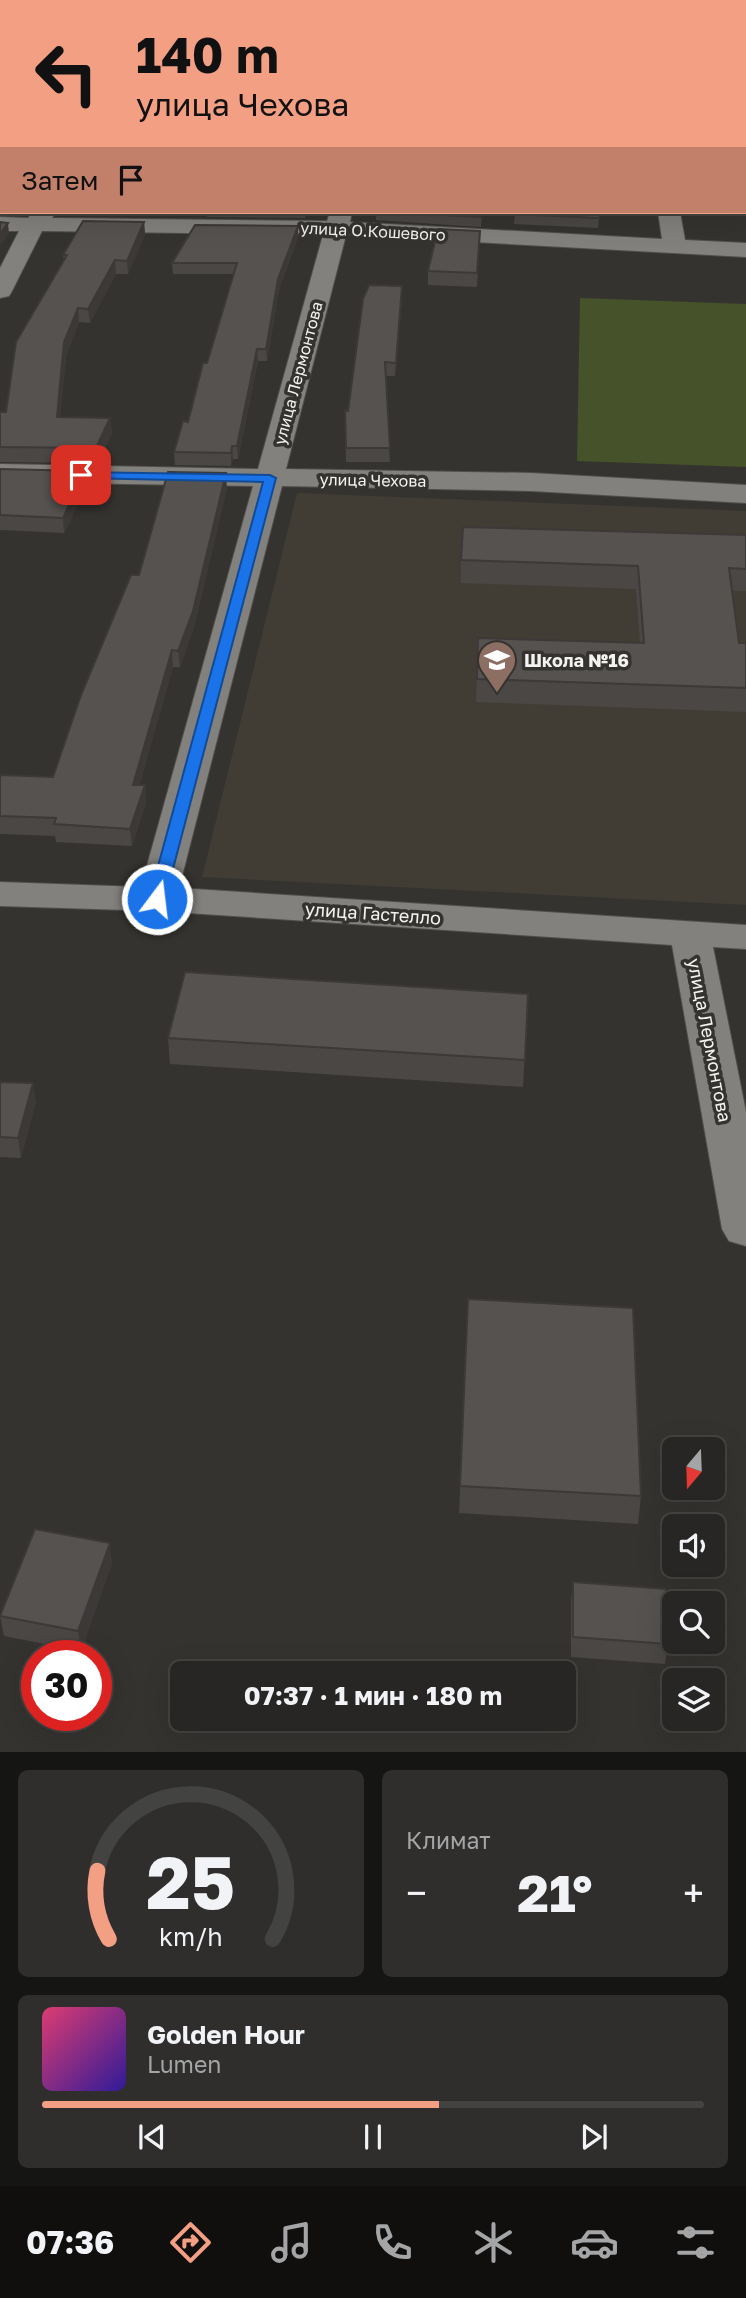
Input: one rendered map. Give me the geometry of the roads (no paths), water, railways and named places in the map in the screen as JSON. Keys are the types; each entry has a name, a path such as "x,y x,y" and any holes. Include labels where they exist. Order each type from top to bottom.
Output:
{"street":[{"path":"668,214 675,248"},
{"path":"0,291 39,218"},
{"name":"улица О.Кошевого","path":"0,225 39,218 339,220 675,248 746,250"},
{"name":"улица Лермонтова","path":"157,899 339,220"},
{"name":"улица Чехова","path":"0,473 531,482 746,494"},
{"name":"улица Гастелло","path":"0,894 157,899 746,937"},
{"name":"улица Лермонтова","path":"690,933 746,1229"}],"place":[{"name":"Школа №16","path":"497,694"}]}
